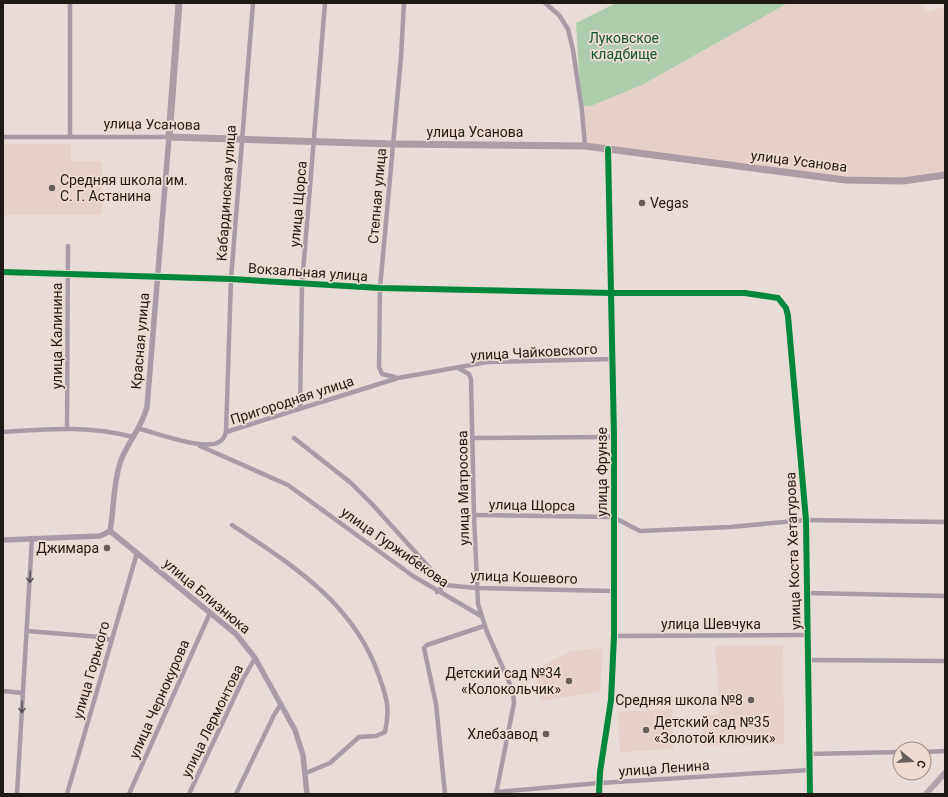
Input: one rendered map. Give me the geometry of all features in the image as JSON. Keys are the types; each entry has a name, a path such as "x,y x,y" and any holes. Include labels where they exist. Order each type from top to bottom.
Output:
{"main road":[{"name":"Красная улица","path":"169,136 179,3"},
{"name":"улица Усанова","path":"169,136 392,144 585,146 845,180 903,181 945,174"},
{"path":"926,794 945,773"}],"street":[{"path":"70,3 70,137"},
{"name":"Кабардинская улица","path":"226,432 231,279 252,3"},
{"name":"улица Щорса","path":"300,408 302,284 315,142 325,3"},
{"name":"Степная улица","path":"398,378 388,377 382,374 379,367 380,288 404,3"},
{"path":"545,3 560,15 568,29 573,50 582,110 585,146"},
{"name":"улица Усанова","path":"3,137 169,136"},
{"name":"Красная улица","path":"110,531 116,479 120,463 133,437 140,428 144,418 149,392 169,136"},
{"name":"улица Фрунзе","path":"599,794 611,700 614,636 614,437 608,149"},
{"name":"улица Калинина","path":"67,427 68,246"},
{"name":"Вокзальная улица","path":"3,272 231,279 380,288 612,293 745,293 778,298 786,308"},
{"name":"улица Коста Хетагурова","path":"786,308 806,520 810,794"},
{"name":"улица Чайковского","path":"456,368 488,362 613,359"},
{"name":"Пригородная улица","path":"140,428 195,444 212,445 219,442 226,432 300,408 398,378 456,368"},
{"name":"улица Матросова","path":"456,368 464,370 469,374 471,379 476,588 481,616"},
{"path":"3,432 67,427 119,433 133,437"},
{"path":"472,438 614,437"},
{"name":"улица Гуржибекова","path":"294,438 351,483 445,584"},
{"name":"улица Гуржибекова","path":"195,444 288,485 378,552 437,592 481,616"},
{"name":"улица Щорса","path":"474,515 613,517"},
{"path":"613,517 640,531 730,527 806,520 945,522"},
{"path":"232,525 287,562 331,600 357,629 375,664 387,697 389,713 385,732 376,736 359,737 330,763 306,772"},
{"path":"3,540 100,536 110,531"},
{"name":"улица Близнюка","path":"110,531 236,634 255,658 300,742 306,772 307,794"},
{"path":"17,794 32,538"},
{"name":"улица Горького","path":"67,794 137,553"},
{"path":"437,592 445,584"},
{"name":"улица Кошевого","path":"445,584 476,588 614,591"},
{"path":"808,593 945,596"},
{"name":"улица Чернокурова","path":"129,794 210,613"},
{"path":"481,616 513,691 512,718 496,793"},
{"path":"445,794 436,704 424,648 427,645 484,626"},
{"path":"26,631 100,637 111,640"},
{"name":"улица Шевчука","path":"614,636 808,635"},
{"name":"улица Лермонтова","path":"189,794 243,679 255,658"},
{"path":"809,660 945,662"},
{"path":"3,691 23,693"},
{"path":"236,794 274,715 281,704"},
{"path":"932,752 945,751"},
{"path":"810,754 892,752"},
{"name":"улица Ленина","path":"496,793 600,783 810,770"}],"shaded area":[{"path":"788,3 919,3 927,12 945,7 945,175 937,177 845,180 585,146 581,106 591,106 643,85"},
{"name":"Средняя школа им. C. Г. Астанина","path":"3,144 71,144 71,161 102,161 102,215 3,215"},
{"name":"Средняя школа №8","path":"783,645 784,744 702,746 703,715 720,714 715,646"},
{"name":"Детский сад №34 «Колокольчик»","path":"603,648 600,692 540,701 536,669 571,651"},
{"name":"Детский сад №35 «Золотой ключик»","path":"672,709 674,749 620,752 618,712"}],"green space":[{"name":"Луковское кладбище","path":"616,3 788,3 642,85 591,106 581,106 576,23"}],"cycle path":[{"path":"599,794 600,772 611,700 614,636 614,437 608,149"},
{"path":"3,272 231,279 380,288 612,293 745,293 778,298 786,308 788,316 806,520 810,794"}],"place":[{"name":"Средняя школа им. C. Г. Астанина","path":"52,188"},
{"name":"Vegas","path":"642,203"},
{"name":"Джимара","path":"107,548"},
{"name":"Детский сад №34 «Колокольчик»","path":"569,681"},
{"name":"Средняя школа №8","path":"751,700"},
{"name":"Детский сад №35 «Золотой ключик»","path":"646,730"},
{"name":"Хлебзавод","path":"546,734"}]}
